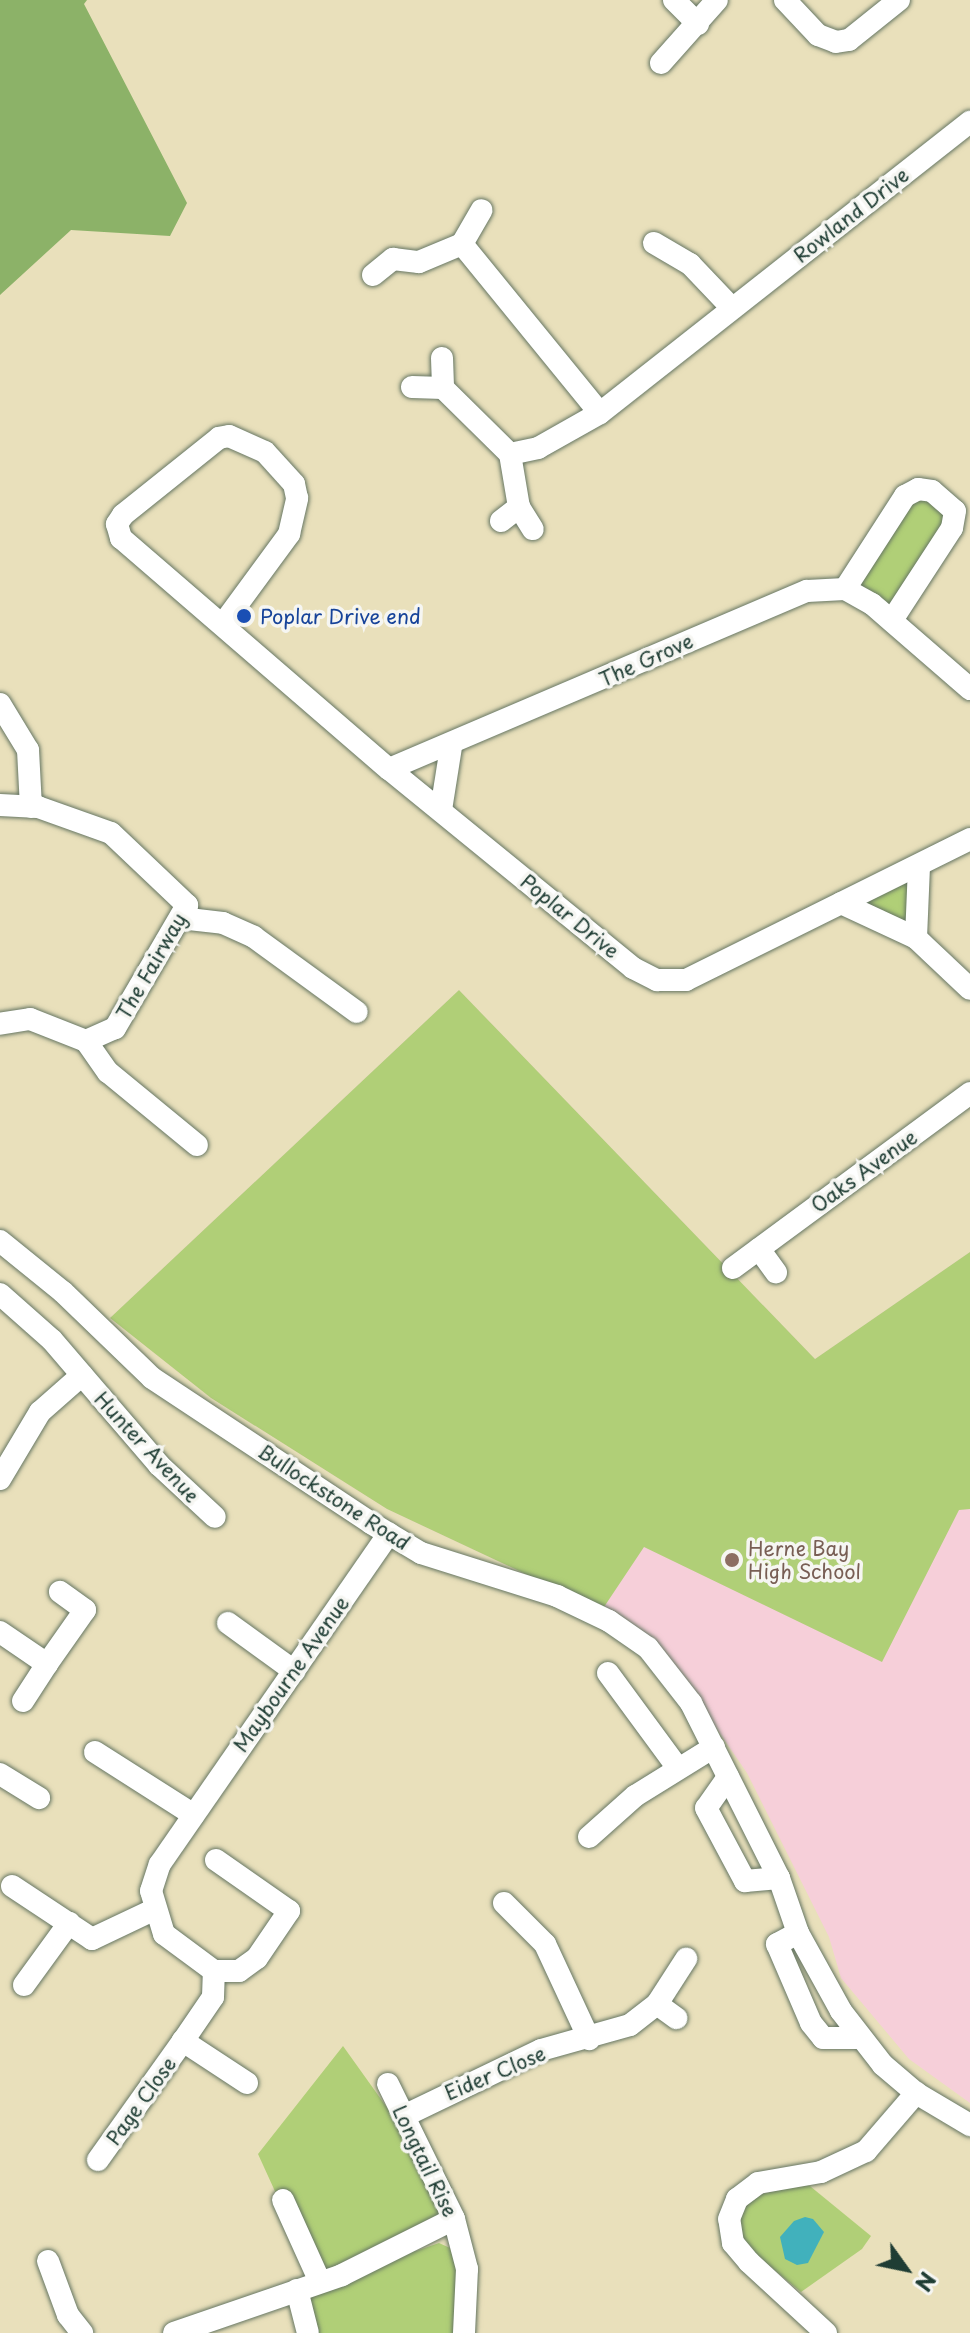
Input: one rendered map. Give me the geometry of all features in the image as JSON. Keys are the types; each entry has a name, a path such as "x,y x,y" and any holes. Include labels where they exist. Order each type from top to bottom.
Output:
{"street":[{"path":"674,0 698,24"},
{"path":"661,63 717,0"},
{"path":"785,0 818,35 836,42 849,40 899,0"},
{"name":"Rowland Drive","path":"510,454 538,448 600,413 731,307 966,135"},
{"path":"373,275 393,259 419,262 462,244 482,210"},
{"path":"654,243 690,264 731,307"},
{"path":"462,244 600,413"},
{"path":"442,358 443,388"},
{"path":"412,387 443,388 510,454 510,514 533,529"},
{"name":"Poplar Drive","path":"223,624 289,534 297,498 294,484 265,452 229,436 219,438 123,515 117,530 124,541 389,769 633,968 657,980 686,980 970,839"},
{"path":"892,620 952,528 955,511 932,491 918,489 905,496 845,589 892,620 970,689"},
{"name":"The Grove","path":"389,769 451,747 751,613 807,591 845,589"},
{"path":"0,704 28,750 31,807"},
{"path":"441,810 451,747"},
{"name":"The Fairway","path":"0,805 31,807 111,833 187,905 115,1028 86,1041"},
{"path":"916,938 919,866"},
{"path":"841,903 916,938 970,989"},
{"path":"180,918 223,923 254,937 357,1012"},
{"path":"0,1024 30,1019 86,1041 108,1072 197,1145"},
{"name":"Oaks Avenue","path":"733,1268 970,1093"},
{"name":"Bullockstone Road","path":"0,1241 63,1292 152,1378 389,1533 421,1553 557,1596 609,1621 648,1648 669,1672 714,1747 779,1878 798,1933 859,2038 916,2093 970,2125"},
{"path":"759,1249 776,1272"},
{"name":"Hunter Avenue","path":"0,1294 82,1375 159,1465 215,1517"},
{"name":"Hunter Avenue","path":"0,1479 40,1412 82,1375"},
{"name":"Maybourne Avenue","path":"153,1910 151,1891 160,1864 389,1533"},
{"path":"23,1701 85,1610 60,1592"},
{"path":"228,1623 294,1671"},
{"path":"0,1632 47,1664"},
{"path":"608,1673 677,1767"},
{"path":"589,1837 677,1767 714,1747"},
{"path":"95,1752 194,1815"},
{"path":"0,1774 39,1798"},
{"path":"728,1777 706,1808 745,1881 779,1878"},
{"path":"12,1886 92,1939 153,1910 164,1934 214,1971 239,1971 257,1958 289,1911 216,1860"},
{"path":"504,1903 545,1944 589,2039"},
{"path":"24,1985 69,1923"},
{"path":"798,1933 777,1944 811,2023 823,2038 859,2038"},
{"name":"Eider Close","path":"406,2115 501,2067 630,2025 657,2004 686,1959"},
{"path":"214,1971 213,1997 183,2041 247,2083"},
{"path":"657,2004 676,2018"},
{"name":"Page Close","path":"98,2160 183,2041"},
{"name":"Longtail Rise","path":"388,2084 406,2115 454,2219 467,2269 464,2333"},
{"path":"826,2333 733,2243 729,2219 737,2199 758,2183 821,2172 853,2160 880,2138 916,2093"},
{"path":"283,2200 320,2282"},
{"path":"174,2333 320,2282 454,2219"},
{"path":"48,2261 68,2315 82,2333"},
{"path":"297,2290 308,2333"}],"shaded area":[{"name":"Herne Bay High School","path":"459,990 815,1359 970,1252 970,2103 909,2059 841,1978 829,1937 747,1773 706,1713 602,1610 387,1509 211,1398 110,1318"}],"green space":[{"path":"0,0 87,0 84,4 187,203 170,236 71,230 0,295"},
{"path":"918,489 955,511 892,620 845,589"},
{"path":"919,866 916,938 841,903"},
{"name":"Herne Bay High School","path":"459,990 815,1359 970,1252 970,1509 959,1510 882,1662 644,1547 602,1610 387,1509 211,1398 110,1318"},
{"path":"343,2046 393,2116 437,2199 440,2219 409,2247 416,2251 439,2243 450,2248 458,2275 457,2333 315,2333 310,2297 320,2290 258,2154"},
{"path":"805,2182 871,2236 862,2249 801,2292 744,2245 738,2215 752,2197"}],"water":[{"path":"805,2217 813,2219 824,2232 808,2263 797,2265 785,2259 780,2237 794,2221"}],"place":[{"name":"Poplar Drive end","path":"244,616"},
{"name":"Herne Bay High School","path":"732,1560"}]}
